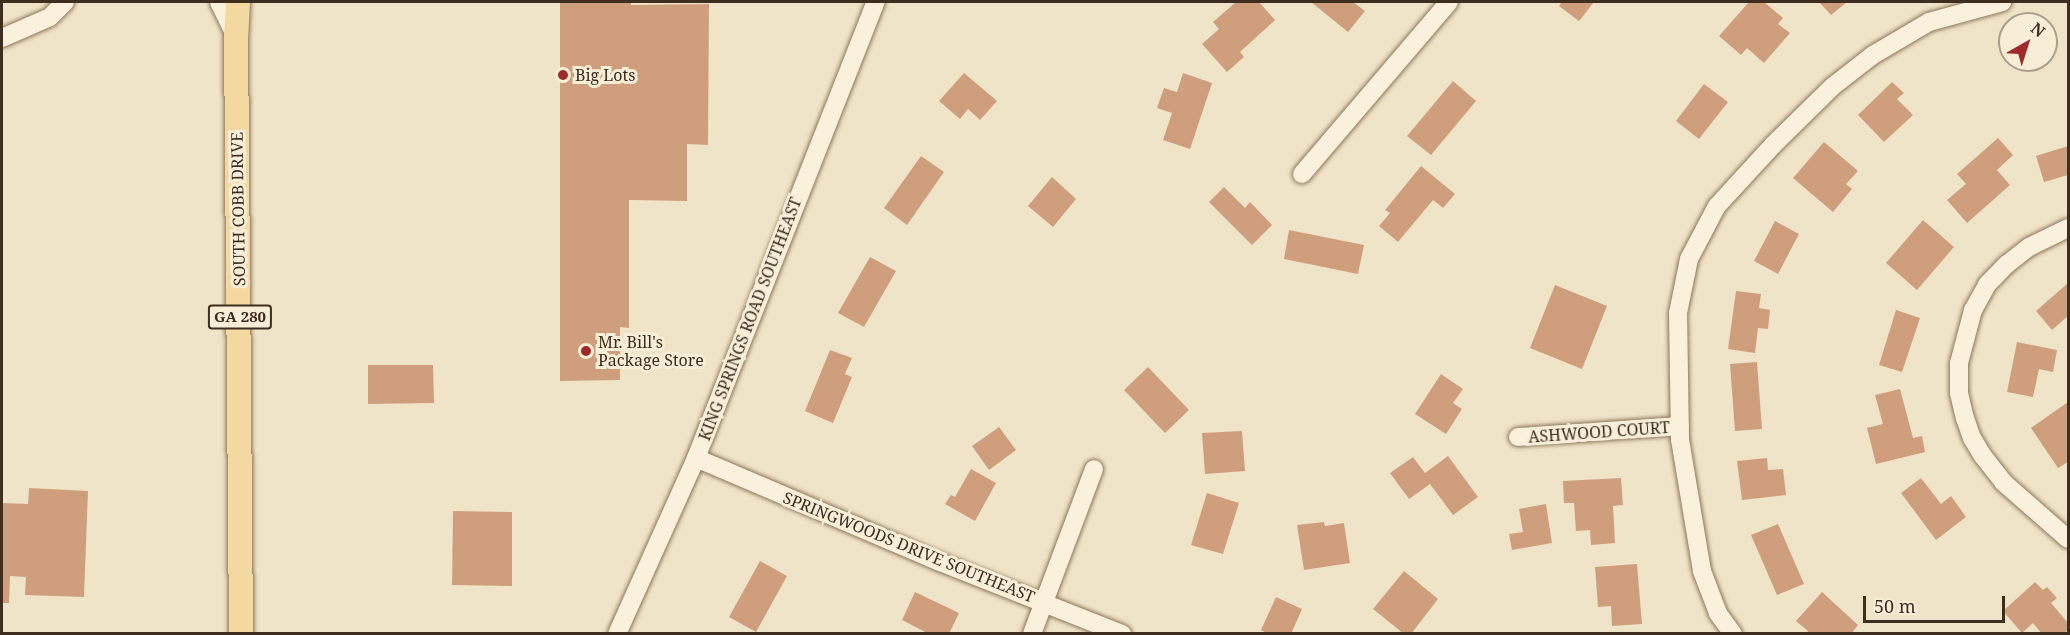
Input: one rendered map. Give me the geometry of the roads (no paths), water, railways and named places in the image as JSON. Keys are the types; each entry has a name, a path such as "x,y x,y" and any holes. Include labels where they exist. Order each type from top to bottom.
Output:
{"main road":[{"name":"SOUTH COBB DRIVE","path":"238,2 236,35 241,633"}],"street":[{"path":"2,38 50,17 65,2"},
{"path":"219,2 236,35"},
{"name":"KING SPRINGS ROAD SOUTHEAST","path":"617,633 696,458 876,2"},
{"path":"1302,174 1449,2"},
{"path":"1733,633 1718,613 1702,571 1680,426 1678,313 1689,259 1717,206 1773,145 1832,87 1873,55 1929,22 2002,2"},
{"path":"2068,228 2029,247 2007,264 1987,285 1973,310 1959,363 1959,393 1965,418 1977,447 2003,482 2045,516 2068,539"},
{"name":"ASHWOOD COURT","path":"1518,437 1680,426"},
{"name":"SPRINGWOODS DRIVE SOUTHEAST","path":"696,458 939,562 1122,633"},
{"path":"1032,633 1094,469"}],"place":[{"name":"Big Lots","path":"563,75"},
{"name":"Mr. Bill's Package Store","path":"586,351"}]}
